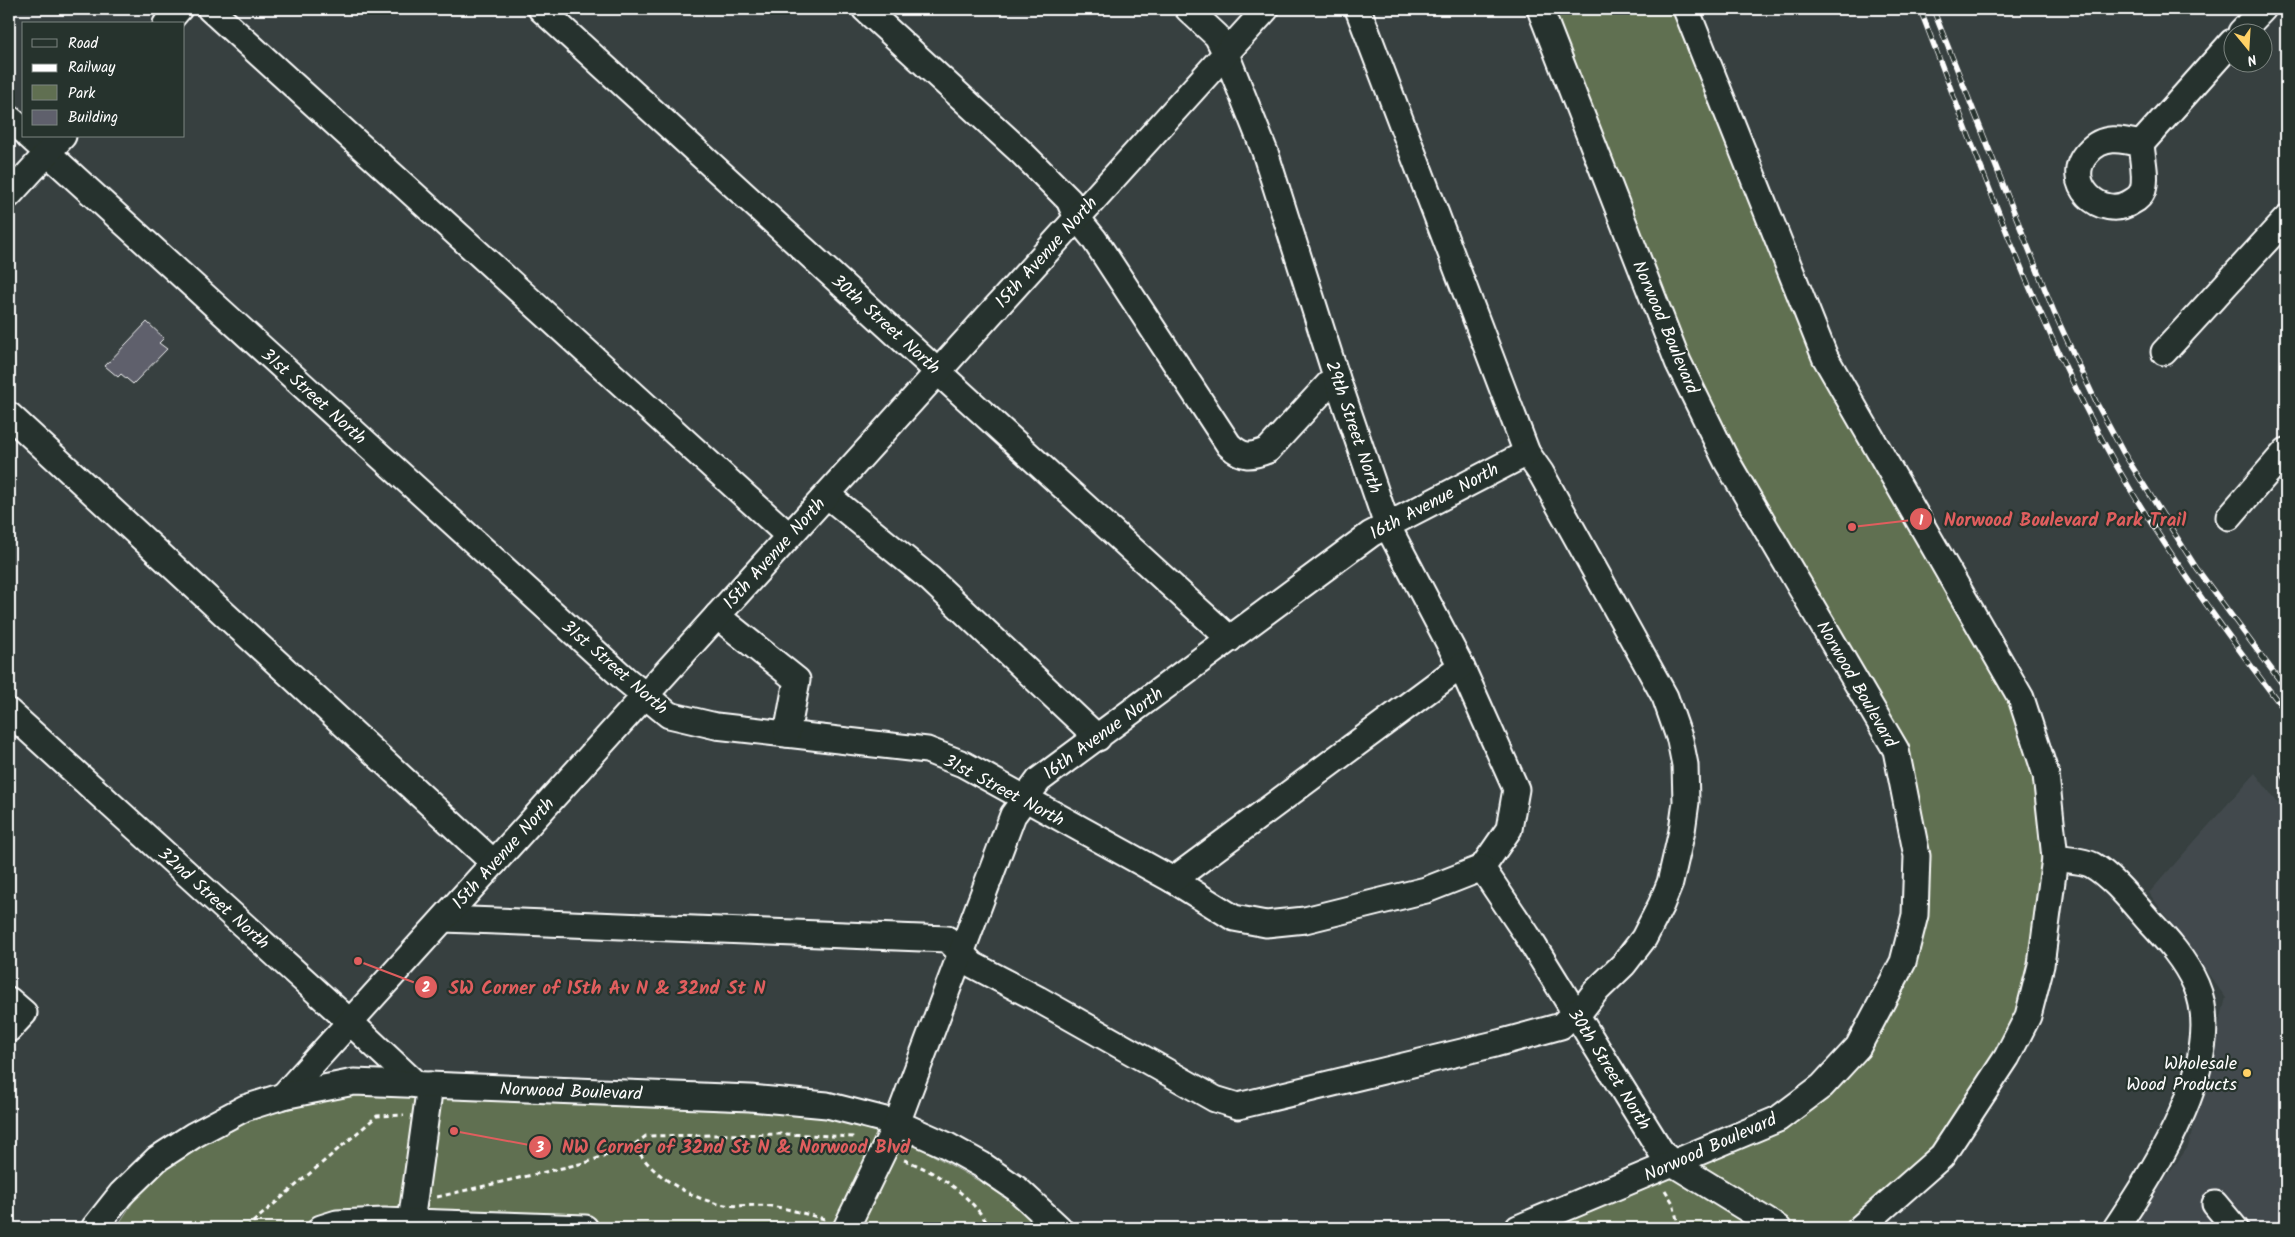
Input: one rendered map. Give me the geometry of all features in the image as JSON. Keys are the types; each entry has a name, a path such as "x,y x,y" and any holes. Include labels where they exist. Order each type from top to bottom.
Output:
{"street":[{"path":"168,22 179,9"},
{"path":"210,9 789,536"},
{"name":"30th Street North","path":"541,9 1230,638"},
{"path":"865,9 1020,151 1069,200 1077,218 1094,239 1229,445 1237,452 1244,456 1254,456 1268,450 1336,376"},
{"name":"29th Street North","path":"1188,9 1217,36 1226,54 1265,152 1336,376 1387,525 1461,666 1516,789 1509,829 1482,868"},
{"name":"15th Avenue North","path":"283,1096 1266,9"},
{"path":"444,919 947,939 973,965 1038,999 1215,1099 1238,1106 1495,1044 1561,1026 1575,1012 1582,1009 1595,992 1624,964 1644,938 1670,883 1682,831 1686,802 1685,766 1680,740 1665,698 1555,498 1527,453 1358,9"},
{"name":"Norwood Boulevard","path":"1518,1228 1674,1164 1778,1118 1822,1086 1858,1046 1903,962 1915,915 1917,856 1896,750 1727,462 1678,362 1540,9"},
{"path":"1686,9 1824,357 2021,698 2046,775 2055,858 2041,965 2028,1016 2007,1057 1942,1156 1865,1227"},
{"path":"2251,22 2263,9"},
{"path":"2141,144 2222,53"},
{"path":"9,118 22,130"},
{"name":"31st Street North","path":"35,138 55,145 644,697 669,715 716,726 926,750 963,764 1025,800 1173,880 1234,918 1266,924 1305,920 1426,890 1482,868"},
{"path":"9,195 55,145"},
{"path":"2164,352 2286,219"},
{"path":"9,415 494,863"},
{"path":"2229,517 2286,451"},
{"name":"16th Avenue North","path":"846,1227 895,1158 896,1123 1013,815 1040,780 1370,534 1527,453"},
{"path":"827,495 930,579 1098,738"},
{"path":"717,616 797,680 787,734"},
{"path":"1173,880 1461,666"},
{"name":"32nd Street North","path":"9,712 350,1022 423,1085"},
{"path":"2055,858 2091,864 2123,892 2184,961 2196,986 2204,1020 2200,1058 2184,1109 2165,1151 2116,1228"},
{"name":"30th Street North","path":"1482,868 1575,1012 1662,1153 1674,1164 1778,1228"},
{"path":"9,1000 24,1013 9,1029"},
{"name":"Norwood Boulevard","path":"94,1228 121,1194 157,1159 194,1135 245,1108 283,1096 354,1082 750,1098 827,1105 896,1123 946,1145 982,1165 1017,1189 1060,1228"},
{"path":"412,1222 426,1117 423,1085"},
{"path":"2215,1204 2235,1228"},
{"path":"321,1228 337,1223 384,1221 585,1228"}],"path":[{"path":"246,1228 377,1116 393,1114 426,1117"},
{"path":"438,1189 437,1198 588,1162 635,1144 646,1136 785,1134 853,1137 875,1140 895,1158 922,1166 944,1180 968,1200 990,1228"},
{"path":"635,1144 646,1163 666,1179 696,1197 725,1205 772,1206 846,1227"},
{"path":"1663,1185 1673,1204 1678,1228"}],"shaded area":[{"name":"Wholesale Wood Products","path":"2255,773 2286,814 2286,1228 2130,1228 2188,1147 2226,998 2149,893"}],"green space":[{"path":"1548,9 1686,9 1825,357 2021,698 2055,858 2028,1016 1942,1156 1838,1228 1543,1228 1784,1127 1913,964 1897,736 1683,354"},
{"path":"353,1092 816,1114 901,1137 1018,1203 1046,1228 752,1228 327,1213 297,1228 116,1228 143,1187 186,1151 239,1120"}],"building":[{"path":"147,322 164,338 159,343 167,349 133,384 121,374 118,377 105,366"}],"railway":[{"path":"1920,9 2010,241 2034,298 2087,410 2116,465 2155,529 2219,622 2286,712"},
{"path":"1933,9 2054,312 2096,402 2123,452 2197,569 2286,689"},
{"path":"2283,774 2286,779"}],"place":[{"name":"Norwood Boulevard Park Trail","path":"1852,527"},
{"name":"SW Corner of 15th Av N & 32nd St N","path":"358,961"},
{"name":"Wholesale Wood Products","path":"2247,1073"},
{"name":"NW Corner of 32nd St N & Norwood Blvd","path":"454,1131"}]}
